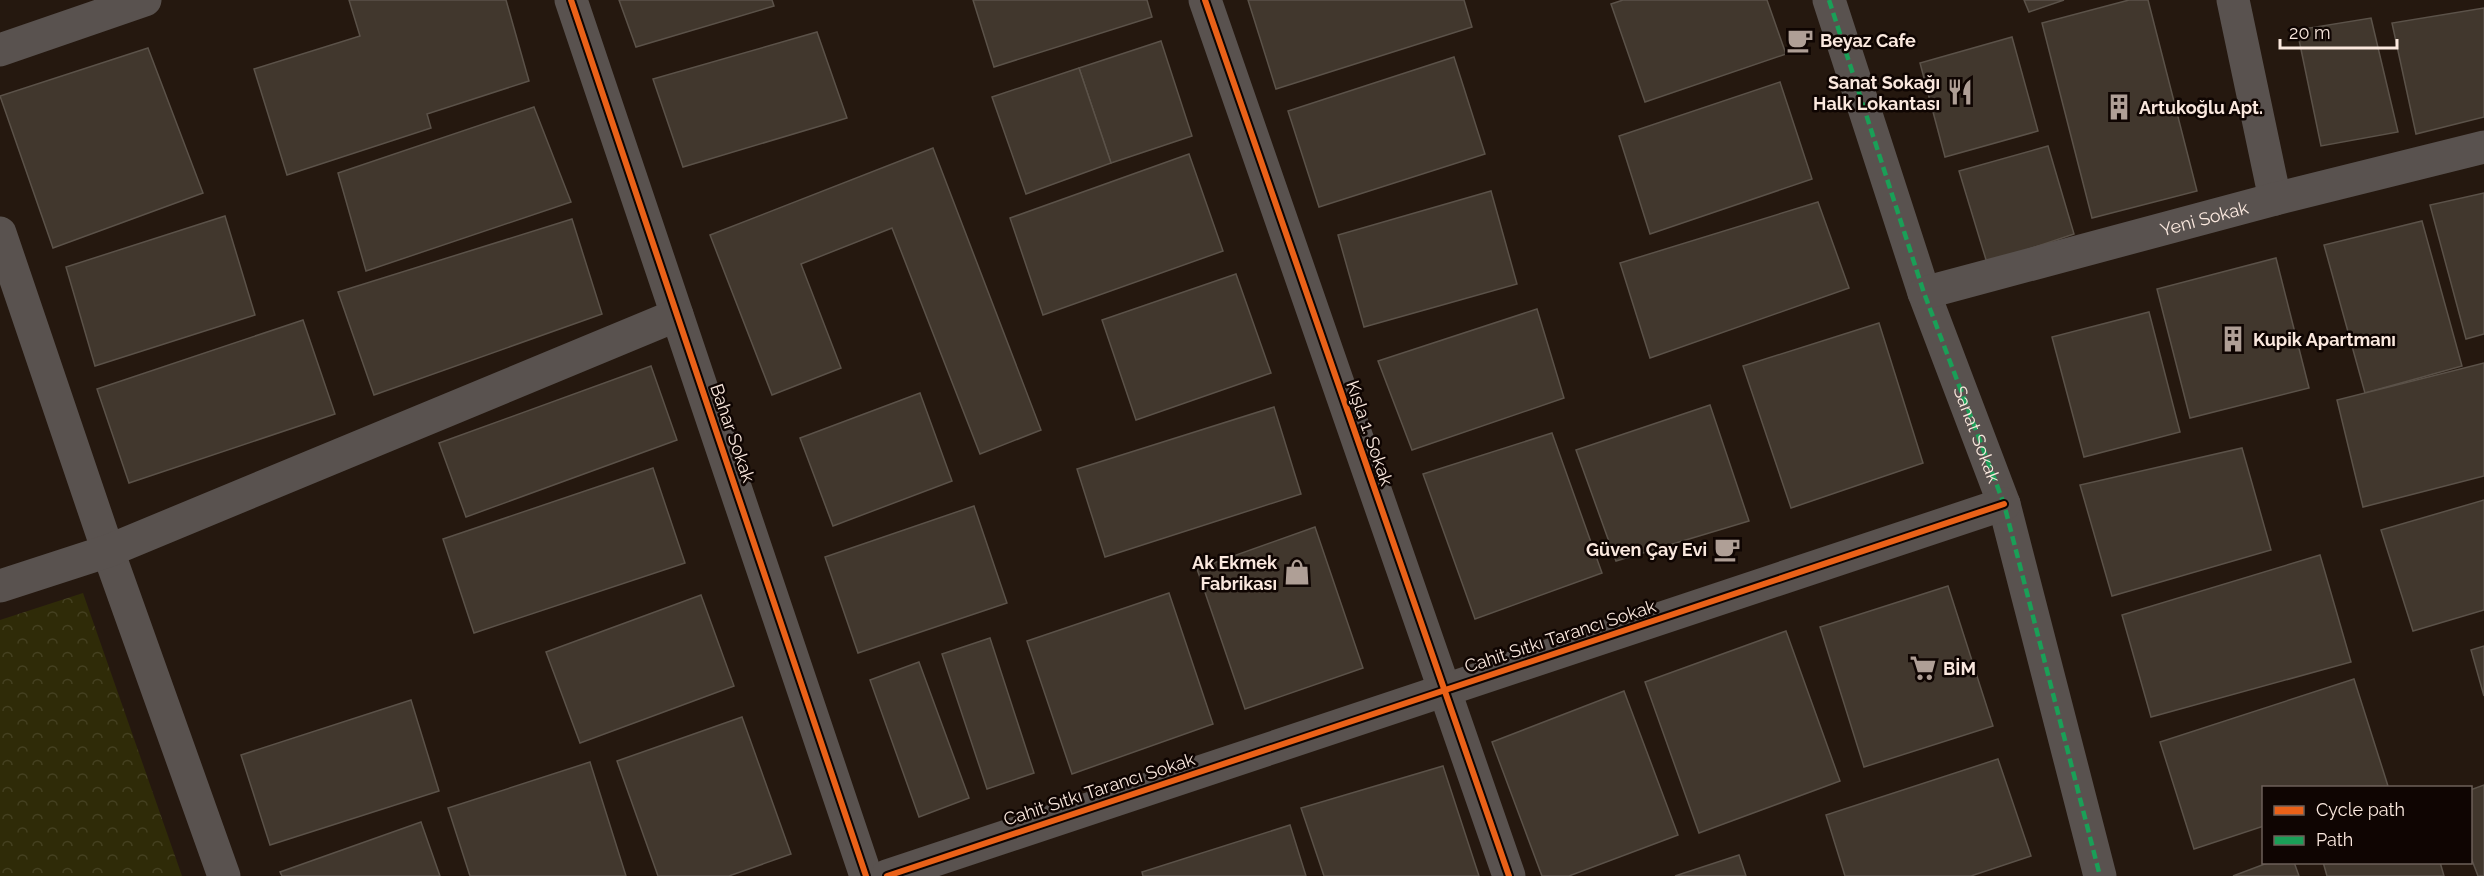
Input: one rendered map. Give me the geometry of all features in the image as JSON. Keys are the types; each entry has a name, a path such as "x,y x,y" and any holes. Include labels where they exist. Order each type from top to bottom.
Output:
{"street":[{"path":"0,50 145,0"},
{"name":"Bahar Sokak","path":"571,0 866,876"},
{"name":"Kışla 1. Sokak","path":"1205,0 1509,876"},
{"name":"Sanat Sokak","path":"1829,0 1924,293 2004,504 2100,876"},
{"path":"2233,0 2275,199"},
{"name":"Yeni Sokak","path":"1924,293 2275,199 2484,147"},
{"path":"0,233 108,551 224,876"},
{"path":"0,586 108,551 677,315"},
{"name":"Cahit Sıtkı Tarancı Sokak","path":"887,876 2004,504"}],"green space":[{"path":"83,593 182,876 0,876 0,620"}],"building":[{"path":"349,0 506,0 529,81 427,114 431,128 287,175 254,69 360,36"},
{"path":"619,0 772,0 774,6 636,47"},
{"path":"973,0 1147,0 1152,17 994,67"},
{"path":"1248,0 1464,0 1472,27 1276,89"},
{"path":"1623,0 1767,0 1786,54 1645,102 1611,4"},
{"path":"2024,0 2064,0 2029,12"},
{"name":"Artukoğlu Apt.","path":"2129,0 2148,0 2197,191 2092,218 2042,23"},
{"path":"2484,8 2484,117 2416,134 2392,23"},
{"path":"2371,18 2398,132 2321,146 2297,30"},
{"path":"817,32 847,118 683,167 653,79"},
{"path":"2012,37 2038,131 1945,157 1920,63"},
{"path":"1161,41 1192,136 1111,163 1079,68"},
{"path":"148,48 203,193 53,248 0,96"},
{"path":"1454,57 1485,154 1319,207 1288,111"},
{"path":"1079,68 1111,163 1026,194 992,97"},
{"path":"1780,82 1812,179 1650,234 1619,136"},
{"path":"534,107 571,202 366,271 338,173"},
{"path":"2048,146 2074,234 1987,263 1959,171"},
{"path":"933,148 1041,430 980,454 892,228 801,264 841,368 772,395 710,235"},
{"path":"1189,154 1223,251 1043,315 1010,218"},
{"path":"1491,191 1517,284 1364,327 1338,235"},
{"path":"2484,193 2484,334 2466,339 2430,205"},
{"path":"1818,202 1849,288 1650,358 1620,263"},
{"path":"225,216 255,315 95,366 66,267"},
{"path":"572,219 602,314 374,395 338,292"},
{"path":"2422,221 2462,366 2365,393 2324,245"},
{"name":"Kupik Apartmanı","path":"2276,258 2309,388 2190,418 2157,289"},
{"path":"1236,274 1271,373 1136,420 1102,320"},
{"path":"1537,309 1564,398 1412,450 1378,361"},
{"path":"2149,312 2180,432 2084,457 2052,337"},
{"path":"303,320 335,414 129,483 97,389"},
{"path":"1879,323 1923,463 1791,508 1743,366"},
{"path":"2484,363 2484,476 2363,507 2337,400"},
{"path":"651,366 677,440 466,517 439,443"},
{"path":"920,393 952,481 833,526 800,438"},
{"path":"1710,405 1749,521 1616,561 1576,450"},
{"path":"1274,407 1301,494 1105,557 1077,469"},
{"path":"1552,433 1602,573 1475,619 1423,474"},
{"path":"2242,448 2271,550 2112,596 2080,485"},
{"path":"653,468 685,563 474,633 443,539"},
{"path":"2484,500 2484,610 2413,631 2381,530"},
{"path":"974,506 1007,603 858,653 825,557"},
{"path":"1315,527 1363,668 1245,709 1197,569"},
{"path":"2320,555 2351,662 2151,717 2122,615"},
{"path":"1948,586 1993,726 1864,767 1820,627"},
{"path":"1169,593 1213,724 1072,774 1027,641"},
{"path":"701,595 734,686 580,743 546,652"},
{"path":"1786,631 1840,781 1699,833 1645,682"},
{"path":"990,638 1034,773 987,789 942,654"},
{"path":"2484,646 2484,696 2471,650"},
{"path":"919,662 969,798 919,817 870,680"},
{"path":"2354,679 2388,786 2262,786 2262,827 2194,849 2160,742"},
{"path":"1624,691 1678,835 1569,876 1542,876 1492,742"},
{"path":"411,700 439,791 270,845 241,755"},
{"path":"742,717 791,854 729,876 658,876 617,761"},
{"path":"1998,759 2031,856 1971,876 1845,876 1826,815"},
{"path":"590,762 626,876 470,876 448,808"},
{"path":"1443,766 1479,876 1324,876 1301,808"},
{"path":"2484,785 2484,876 2478,876 2472,860 2472,789"},
{"path":"421,822 440,876 282,876 280,872"},
{"path":"1290,825 1306,876 1143,876 1142,872"},
{"path":"1739,855 1746,876 1675,876"},
{"path":"2265,864 2295,864 2299,876 2233,876"},
{"path":"2324,864 2441,864 2444,876 2327,876"}],"marked path":[{"path":"1829,0 1924,293 2004,504 2100,876"}],"cycle path":[{"path":"571,0 866,876"},
{"path":"1205,0 1509,876"},
{"path":"887,876 2004,504"}],"place":[{"name":"Beyaz Cafe","path":"1800,40"},
{"name":"Sanat Sokağı Halk Lokantası","path":"1960,92"},
{"name":"Artukoğlu Apt.","path":"2119,107"},
{"name":"Kupik Apartmanı","path":"2233,339"},
{"name":"Güven Çay Evi","path":"1727,549"},
{"name":"Ak Ekmek Fabrikası","path":"1297,572"},
{"name":"BİM","path":"1923,668"}]}
